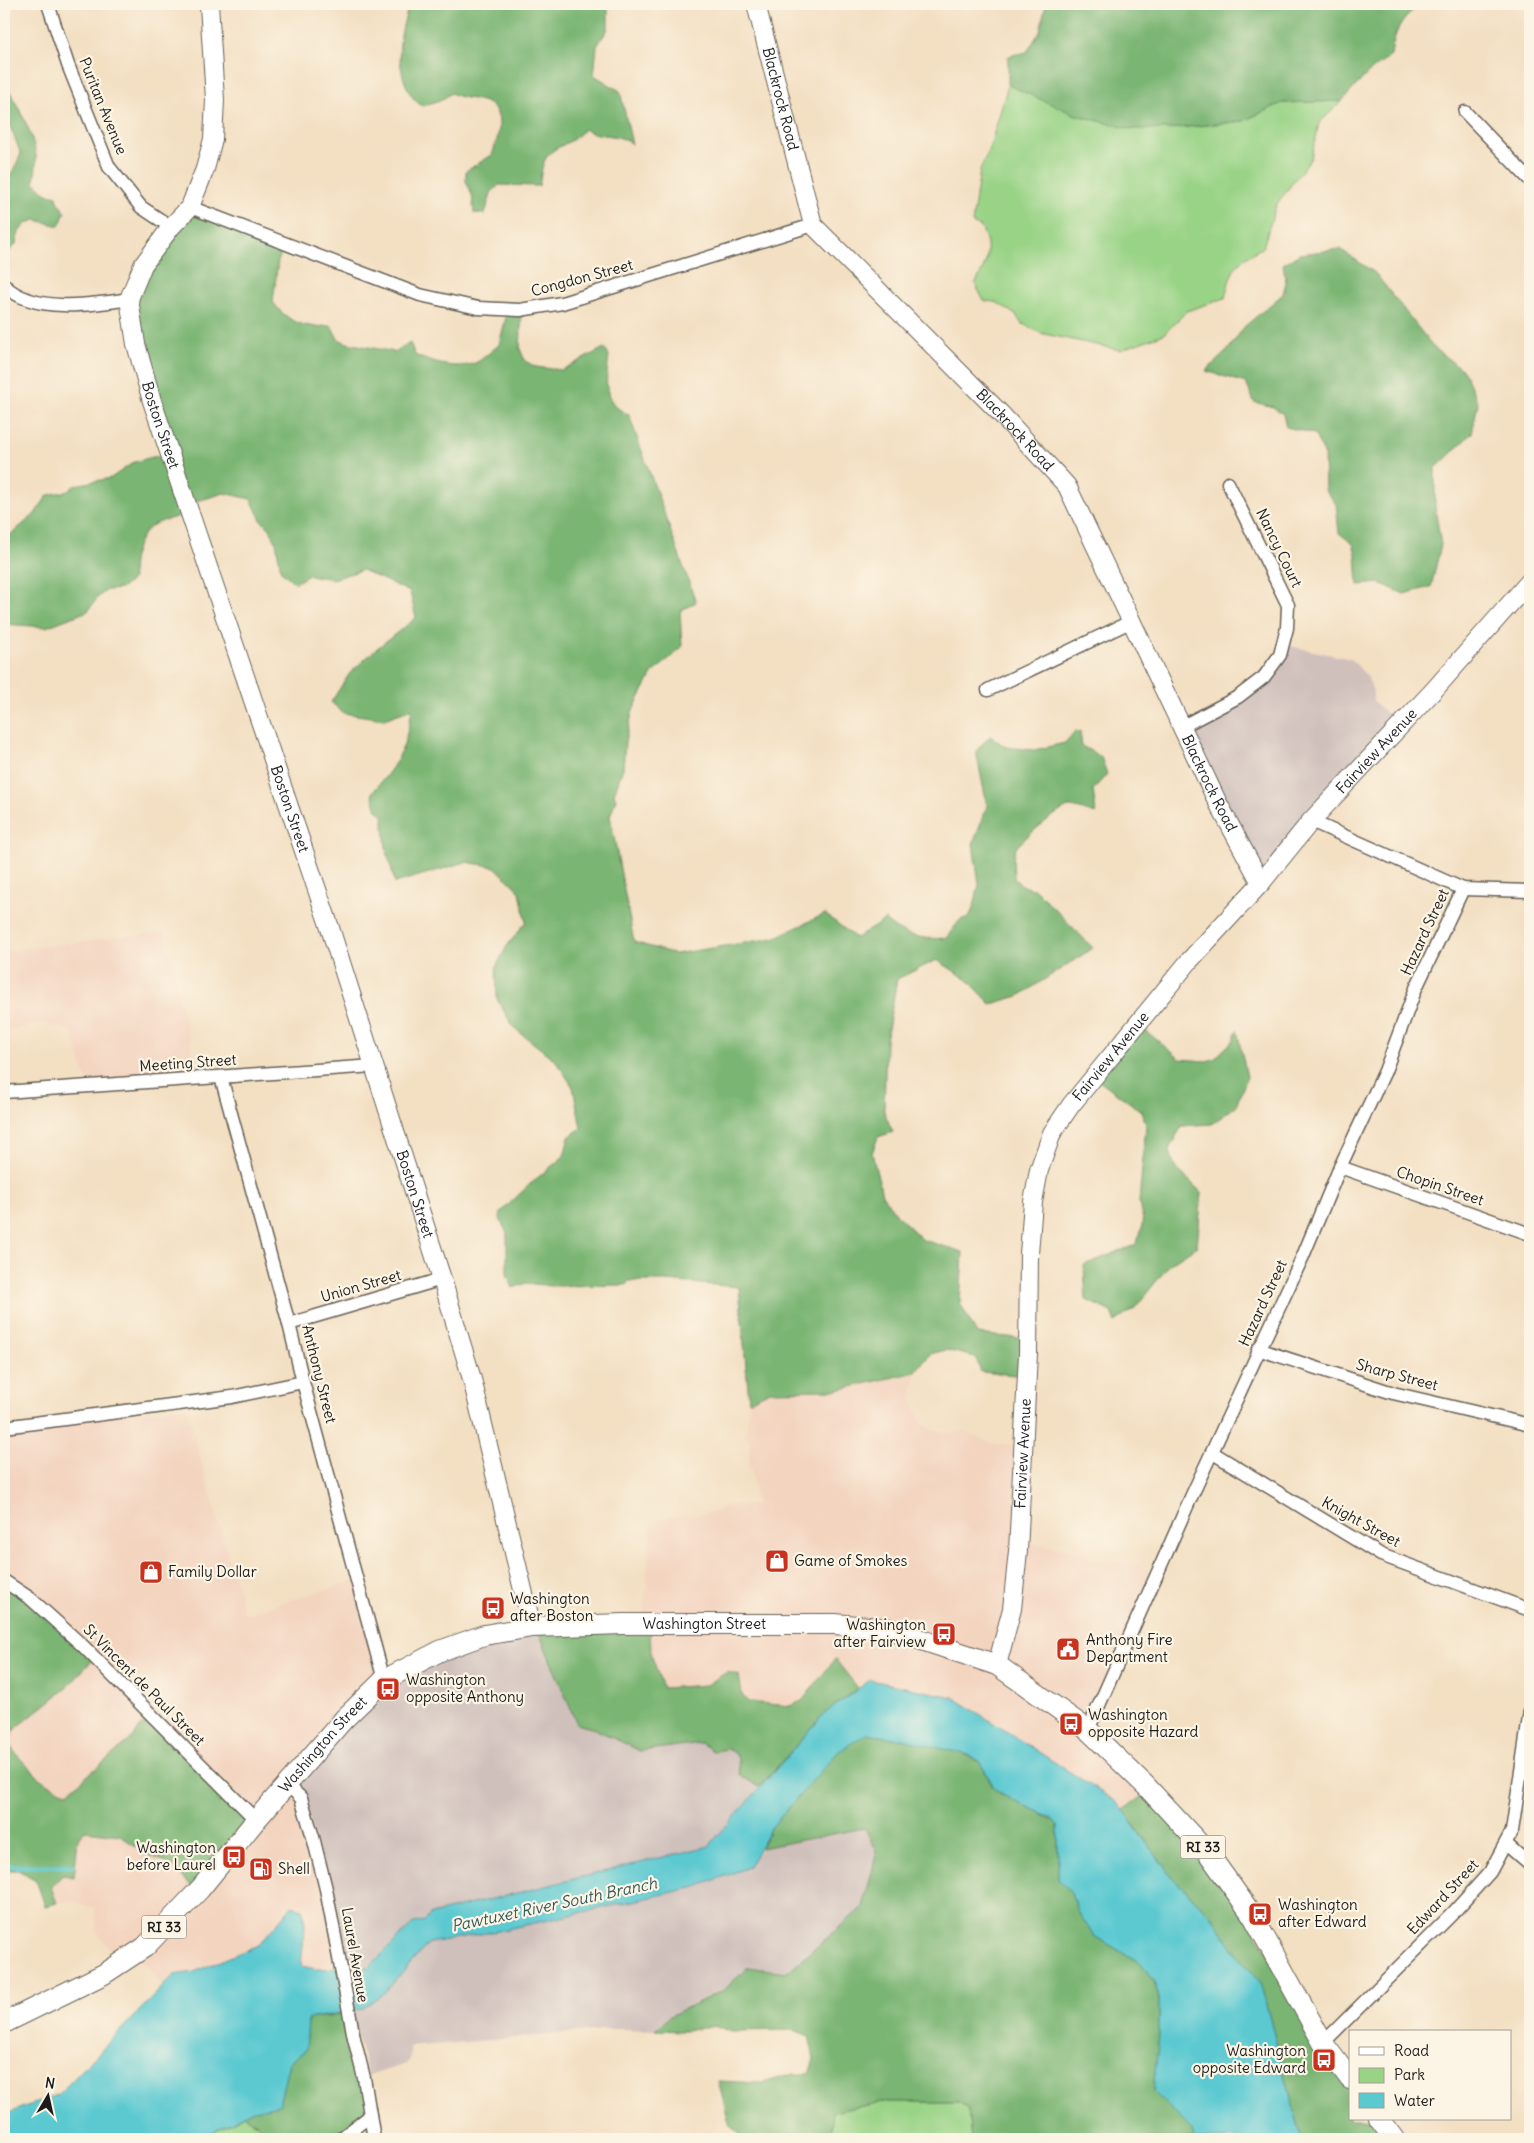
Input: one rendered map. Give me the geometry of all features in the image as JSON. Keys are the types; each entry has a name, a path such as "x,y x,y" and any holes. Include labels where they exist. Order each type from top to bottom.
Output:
{"main road":[{"name":"Washington Street","path":"4,2023 104,1974 145,1947 200,1889 256,1820 344,1719 384,1680 440,1651 484,1634 532,1627 835,1624 888,1628 997,1665 1088,1730 1146,1786 1208,1853 1252,1916 1323,2043 1349,2079"},
{"path":"1380,2120 1394,2139"}],"street":[{"name":"Puritan Avenue","path":"48,4 68,65 109,166 141,207 171,227"},
{"path":"4,285 11,292 44,303 76,307 129,299 143,265 171,227 190,207 205,169 213,139 215,100 209,4"},
{"name":"Blackrock Road","path":"756,4 813,225 1000,413 1066,486 1218,803 1261,883"},
{"path":"1465,112 1530,180"},
{"name":"Congdon Street","path":"190,207 420,295 478,308 520,310 562,303 813,225"},
{"name":"Boston Street","path":"129,299 136,344 152,401 330,928 442,1279 472,1379 532,1627"},
{"name":"Nancy Court","path":"1181,727 1238,697 1264,677 1280,655 1288,628 1288,605 1228,483"},
{"name":"Fairview Avenue","path":"997,1665 1012,1609 1018,1551 1028,1354 1029,1254 1033,1202 1039,1170 1052,1133 1071,1105 1190,960 1261,883 1311,821 1434,690 1530,581"},
{"path":"988,690 1132,621"},
{"name":"Hazard Street","path":"1311,821 1463,889 1530,892"},
{"name":"Hazard Street","path":"1088,1730 1258,1349 1303,1256 1340,1167 1385,1071 1416,988 1463,889"},
{"name":"Meeting Street","path":"4,1092 374,1066"},
{"name":"Anthony Street","path":"221,1077 290,1324 302,1382 384,1680"},
{"name":"Chopin Street","path":"1340,1167 1530,1234"},
{"name":"Union Street","path":"290,1324 442,1279"},
{"name":"Sharp Street","path":"1258,1349 1393,1393 1530,1425"},
{"path":"4,1426 232,1397 302,1382"},
{"name":"Knight Street","path":"1213,1453 1381,1555 1530,1610"},
{"name":"St Vincent de Paul Street","path":"4,1581 30,1600 83,1646 256,1820"},
{"name":"Edward Street","path":"1323,2043 1453,1914 1490,1872 1512,1831 1519,1795 1530,1711"},
{"name":"Laurel Avenue","path":"287,1784 301,1798 314,1837 354,2038 364,2078 374,2139"},
{"path":"1506,1844 1530,1865"},
{"path":"340,2139 370,2116"}],"shaded area":[{"path":"1285,645 1351,659 1367,676 1373,691 1373,701 1400,726 1265,878 1186,734 1192,720 1240,695"},
{"path":"164,932 198,1076 88,1085 72,1031 44,1023 4,1031 4,951"},
{"path":"916,1372 911,1399 923,1425 934,1431 956,1433 964,1431 990,1443 1023,1447 1022,1541 1087,1553 1094,1560 1137,1565 1157,1574 1089,1726 1142,1796 1123,1810 1115,1801 870,1680 858,1688 835,1659 802,1701 790,1706 748,1702 742,1695 739,1675 728,1672 706,1685 663,1688 651,1654 650,1625 643,1621 651,1525 660,1519 717,1511 727,1505 756,1505 752,1474 749,1467 750,1443 746,1436 749,1401 770,1391 837,1390"},
{"path":"186,1407 245,1614 358,1580 385,1677 325,1878 336,1968 316,1969 301,1966 305,1926 292,1906 258,1945 194,1972 174,1975 163,1986 136,1953 119,1962 97,1932 95,1908 71,1901 57,1903 51,1887 63,1875 74,1877 78,1838 85,1830 120,1835 144,1853 170,1864 195,1889 151,1716 131,1739 68,1792 54,1789 9,1745 14,1730 70,1685 4,1579 4,1426"},
{"path":"537,1625 577,1724 595,1729 640,1751 702,1743 713,1751 728,1749 737,1754 740,1775 759,1787 709,1846 432,1914 425,1921 414,1923 369,1967 347,1967 299,1777 385,1677"},
{"path":"864,1828 878,1851 863,1907 786,1972 747,1967 724,1990 670,2016 655,2030 615,2029 410,2047 410,2060 406,2064 368,2076 351,2012 386,1991 429,1943 503,1930 696,1887 749,1867 761,1848"}],"green space":[{"path":"409,4 608,4 608,29 597,46 594,75 620,91 632,144 614,136 596,134 584,129 575,138 554,150 546,158 539,186 499,185 491,193 485,214 474,213 472,195 466,181 466,171 492,155 497,141 499,126 496,112 492,106 485,102 451,93 443,99 422,106 416,101 403,78 400,59 402,28"},
{"path":"1046,4 1419,4 1399,27 1394,39 1391,56 1368,73 1342,101 1282,103 1243,121 1169,129 1130,129 1076,115 1008,85 1008,56 1027,52 1040,31"},
{"path":"4,80 27,126 34,145 36,161 34,182 47,194 57,196 65,213 59,226 36,220 26,223 19,232 16,244 4,257 4,178 11,175 21,154 4,111"},
{"path":"1008,85 1169,129 1243,121 1282,103 1342,101 1319,123 1311,158 1276,205 1263,247 1236,267 1230,279 1225,298 1187,311 1164,334 1120,350 1040,333 1021,323 1016,315 996,302 984,301 975,284 987,256 987,243 981,227 972,223 980,170 989,150"},
{"path":"186,211 285,246 278,261 273,302 285,315 298,323 314,326 331,325 338,339 347,343 395,352 410,343 415,355 429,361 454,366 470,365 479,361 499,345 508,309 522,310 520,349 525,361 536,367 562,370 604,348 609,355 607,390 614,404 629,415 696,602 680,611 682,647 652,674 633,710 625,742 623,768 614,794 616,799 610,816 634,942 675,954 774,938 825,914 856,938 885,920 898,930 913,936 946,938 960,920 969,917 974,907 979,884 973,844 987,806 976,751 990,736 1006,747 1034,750 1065,743 1075,731 1080,732 1082,746 1101,757 1107,774 1093,790 1096,814 1072,807 1064,809 1048,819 1023,840 1015,850 1013,860 1014,878 1022,886 1036,890 1093,948 1019,996 991,1004 968,980 937,960 897,979 886,1041 884,1112 893,1132 878,1137 872,1153 882,1195 899,1217 923,1240 963,1252 960,1303 977,1334 1029,1339 1027,1376 981,1372 975,1357 946,1350 930,1354 916,1372 837,1390 770,1391 749,1401 739,1287 666,1281 628,1281 626,1285 551,1286 526,1283 513,1288 507,1274 507,1233 500,1219 501,1212 530,1184 564,1156 569,1137 581,1128 573,1087 556,1061 513,1027 497,999 496,967 507,946 526,922 520,892 495,867 466,862 395,883 386,848 383,815 377,810 372,793 389,772 400,754 412,709 384,719 343,713 331,702 350,673 376,649 416,618 410,592 362,570 333,579 309,575 295,583 281,571 276,542 270,529 261,520 251,499 224,493 191,503 190,514 163,521 149,528 136,548 132,572 133,579 121,589 107,590 98,597 88,611 46,627 4,624 4,540 34,515 48,495 68,491 75,485 111,478 134,462 171,452 130,299"},
{"path":"1340,249 1375,273 1435,349 1464,371 1478,403 1472,433 1435,469 1435,507 1441,545 1431,587 1404,594 1380,583 1358,585 1356,554 1353,544 1339,533 1336,504 1325,490 1324,453 1314,434 1286,427 1283,414 1273,407 1254,402 1246,383 1206,371 1228,350 1244,327 1283,294 1286,282 1283,264 1300,254"},
{"path":"1140,1026 1180,1059 1206,1061 1214,1059 1233,1041 1237,1030 1247,1077 1236,1106 1212,1124 1182,1126 1169,1149 1175,1167 1202,1193 1197,1246 1171,1263 1134,1309 1115,1322 1111,1312 1086,1300 1084,1265 1135,1245 1138,1240 1142,1224 1139,1202 1146,1125 1141,1111 1095,1077"},
{"path":"4,1579 93,1659 70,1685 14,1730 9,1745 36,1774 51,1785 68,1792 131,1739 151,1715 254,1815 195,1890 170,1864 144,1853 120,1835 85,1831 78,1839 74,1877 63,1875 51,1887 57,1903 45,1906 36,1880 18,1870 4,1870"},
{"path":"650,1625 651,1654 663,1688 706,1685 727,1672 739,1675 742,1695 748,1702 790,1706 802,1701 835,1659 858,1688 824,1714 759,1787 740,1775 737,1755 728,1749 713,1751 701,1743 640,1751 595,1729 577,1724 537,1628"},
{"path":"866,1734 924,1743 968,1756 980,1764 998,1792 1037,1811 1058,1825 1058,1878 1071,1892 1077,1911 1094,1936 1141,1963 1155,1984 1159,1998 1159,2036 1153,2091 1193,2130 1194,2139 971,2139 968,2109 959,2102 882,2102 833,2112 830,2139 742,2139 741,2135 730,2126 718,2081 763,2083 793,2074 809,2074 814,2059 809,2036 794,2030 731,2031 715,2026 684,2031 655,2030 670,2016 724,1990 748,1967 787,1972 863,1907 877,1851 864,1828 761,1848 770,1829 838,1751"},
{"path":"1142,1796 1198,1841 1349,2077 1349,2120 1380,2120 1395,2139 1302,2139 1260,1982 1237,1954 1212,1916 1173,1878 1123,1810"},
{"path":"349,2013 369,2112 340,2139 275,2139 245,2115 253,2110 279,2104 289,2062 306,2050 308,2019"},
{"path":"882,2102 959,2102 968,2109 971,2139 830,2139 833,2112"},
{"path":"245,2115 275,2139 201,2139"}],"water":[{"name":"Pawtuxet River South Branch","path":"870,1680 953,1697 1115,1801 1131,1819 1134,1826 1173,1878 1212,1916 1237,1954 1260,1982 1302,2139 1194,2139 1192,2130 1153,2091 1159,2036 1159,1998 1155,1984 1141,1963 1094,1936 1077,1911 1071,1892 1058,1879 1058,1825 1048,1816 1012,1800 995,1789 980,1762 969,1755 902,1739 866,1734 838,1752 770,1829 749,1867 696,1887 503,1930 429,1943 386,1991 362,2009 308,2019 306,2050 289,2062 279,2105 253,2110 201,2139 4,2139 4,2115 59,2094 174,1975 194,1972 258,1945 292,1906 303,1909 305,1926 301,1966 316,1969 369,1967 414,1923 425,1921 431,1914 709,1846 824,1714"}],"waterway":[{"path":"4,1866 73,1866"}],"place":[{"name":"Game of Smokes","path":"777,1561"},
{"name":"Family Dollar","path":"151,1572"},
{"name":"Washington after Boston","path":"493,1608"},
{"name":"Washington after Fairview","path":"944,1634"},
{"name":"Anthony Fire Department","path":"1068,1649"},
{"name":"Washington opposite Anthony","path":"388,1689"},
{"name":"Washington opposite Hazard","path":"1071,1724"},
{"name":"Washington before Laurel","path":"234,1857"},
{"name":"Shell","path":"261,1869"},
{"name":"Washington after Edward","path":"1260,1914"},
{"name":"Washington opposite Edward","path":"1324,2060"}]}
